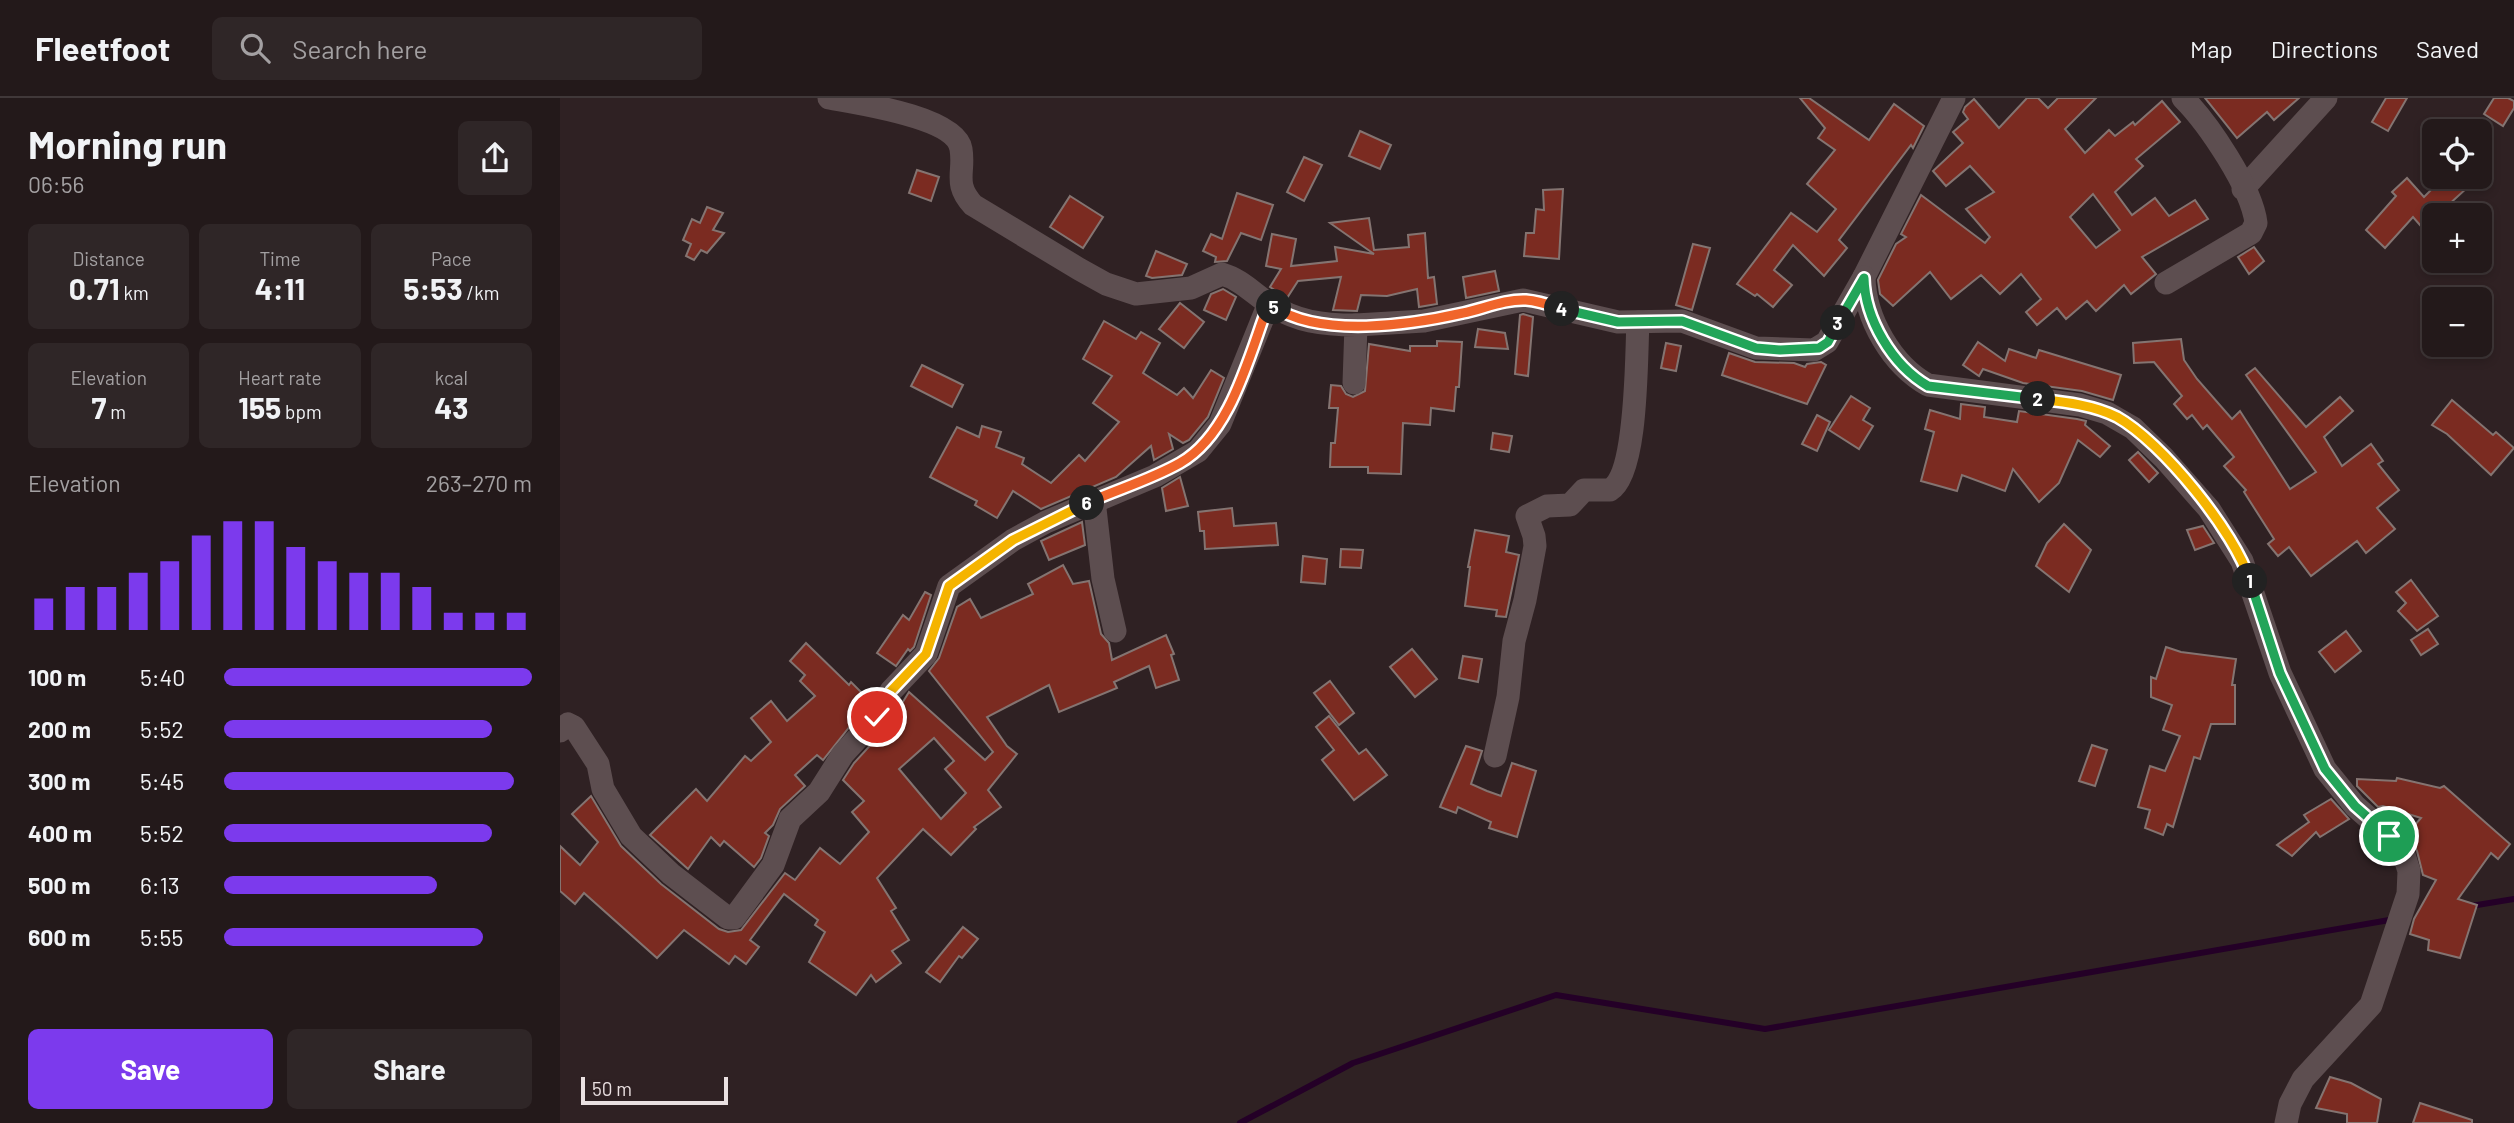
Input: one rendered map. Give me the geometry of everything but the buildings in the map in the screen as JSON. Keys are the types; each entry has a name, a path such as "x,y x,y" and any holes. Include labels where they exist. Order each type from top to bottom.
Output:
{"street":[{"path":"829,98 864,104 930,122 956,137 961,148 960,184 973,205 1106,284 1136,294 1191,288 1222,274 1234,278 1295,319 1322,324 1424,321 1523,300 1540,302 1598,319 1682,321 1756,348 1814,350 1828,342 1864,278 1954,98"},
{"path":"2166,283 2251,233 2256,219 2219,141 2183,98"},
{"path":"2243,189 2326,98"},
{"path":"1864,278 1868,304 1876,325 1900,365 1914,378 1928,386 2080,405 2107,413 2133,428 2185,480 2230,538 2242,561 2280,673 2325,769 2355,806 2401,849 2409,871 2408,894 2371,1005 2303,1079 2290,1104 2286,1123"},
{"path":"560,731 568,724 574,727 598,764 603,789 631,836 671,874 732,919 773,865 793,815 819,792 844,754 877,717 891,691 926,654 949,586 1013,540 1094,500 1181,463 1198,451 1220,424 1269,303"},
{"path":"1495,755 1508,697 1514,641 1535,546 1527,516 1547,506 1570,505 1584,490 1610,490 1620,481 1629,461 1638,322"},
{"path":"1354,383 1356,325"},
{"path":"1094,500 1103,579 1115,631"}],"waterway":[{"path":"2471,906 2514,899"},
{"path":"1240,1123 1353,1063 1556,995 1765,1029 2395,919"}],"route":[{"path":"877,717 891,691 926,654 933,626 949,586 1013,540 1046,522 1155,476 1198,451 1220,424 1269,303 1295,319 1322,324 1356,325 1424,321 1523,300 1618,322 1682,321 1756,348 1814,350 1828,342 1841,314 1864,278 1868,304 1876,325 1900,365 1914,378 1928,386 2080,405 2107,413 2133,428 2185,480 2230,538 2242,561 2280,673 2325,769 2355,806 2389,836"}]}
